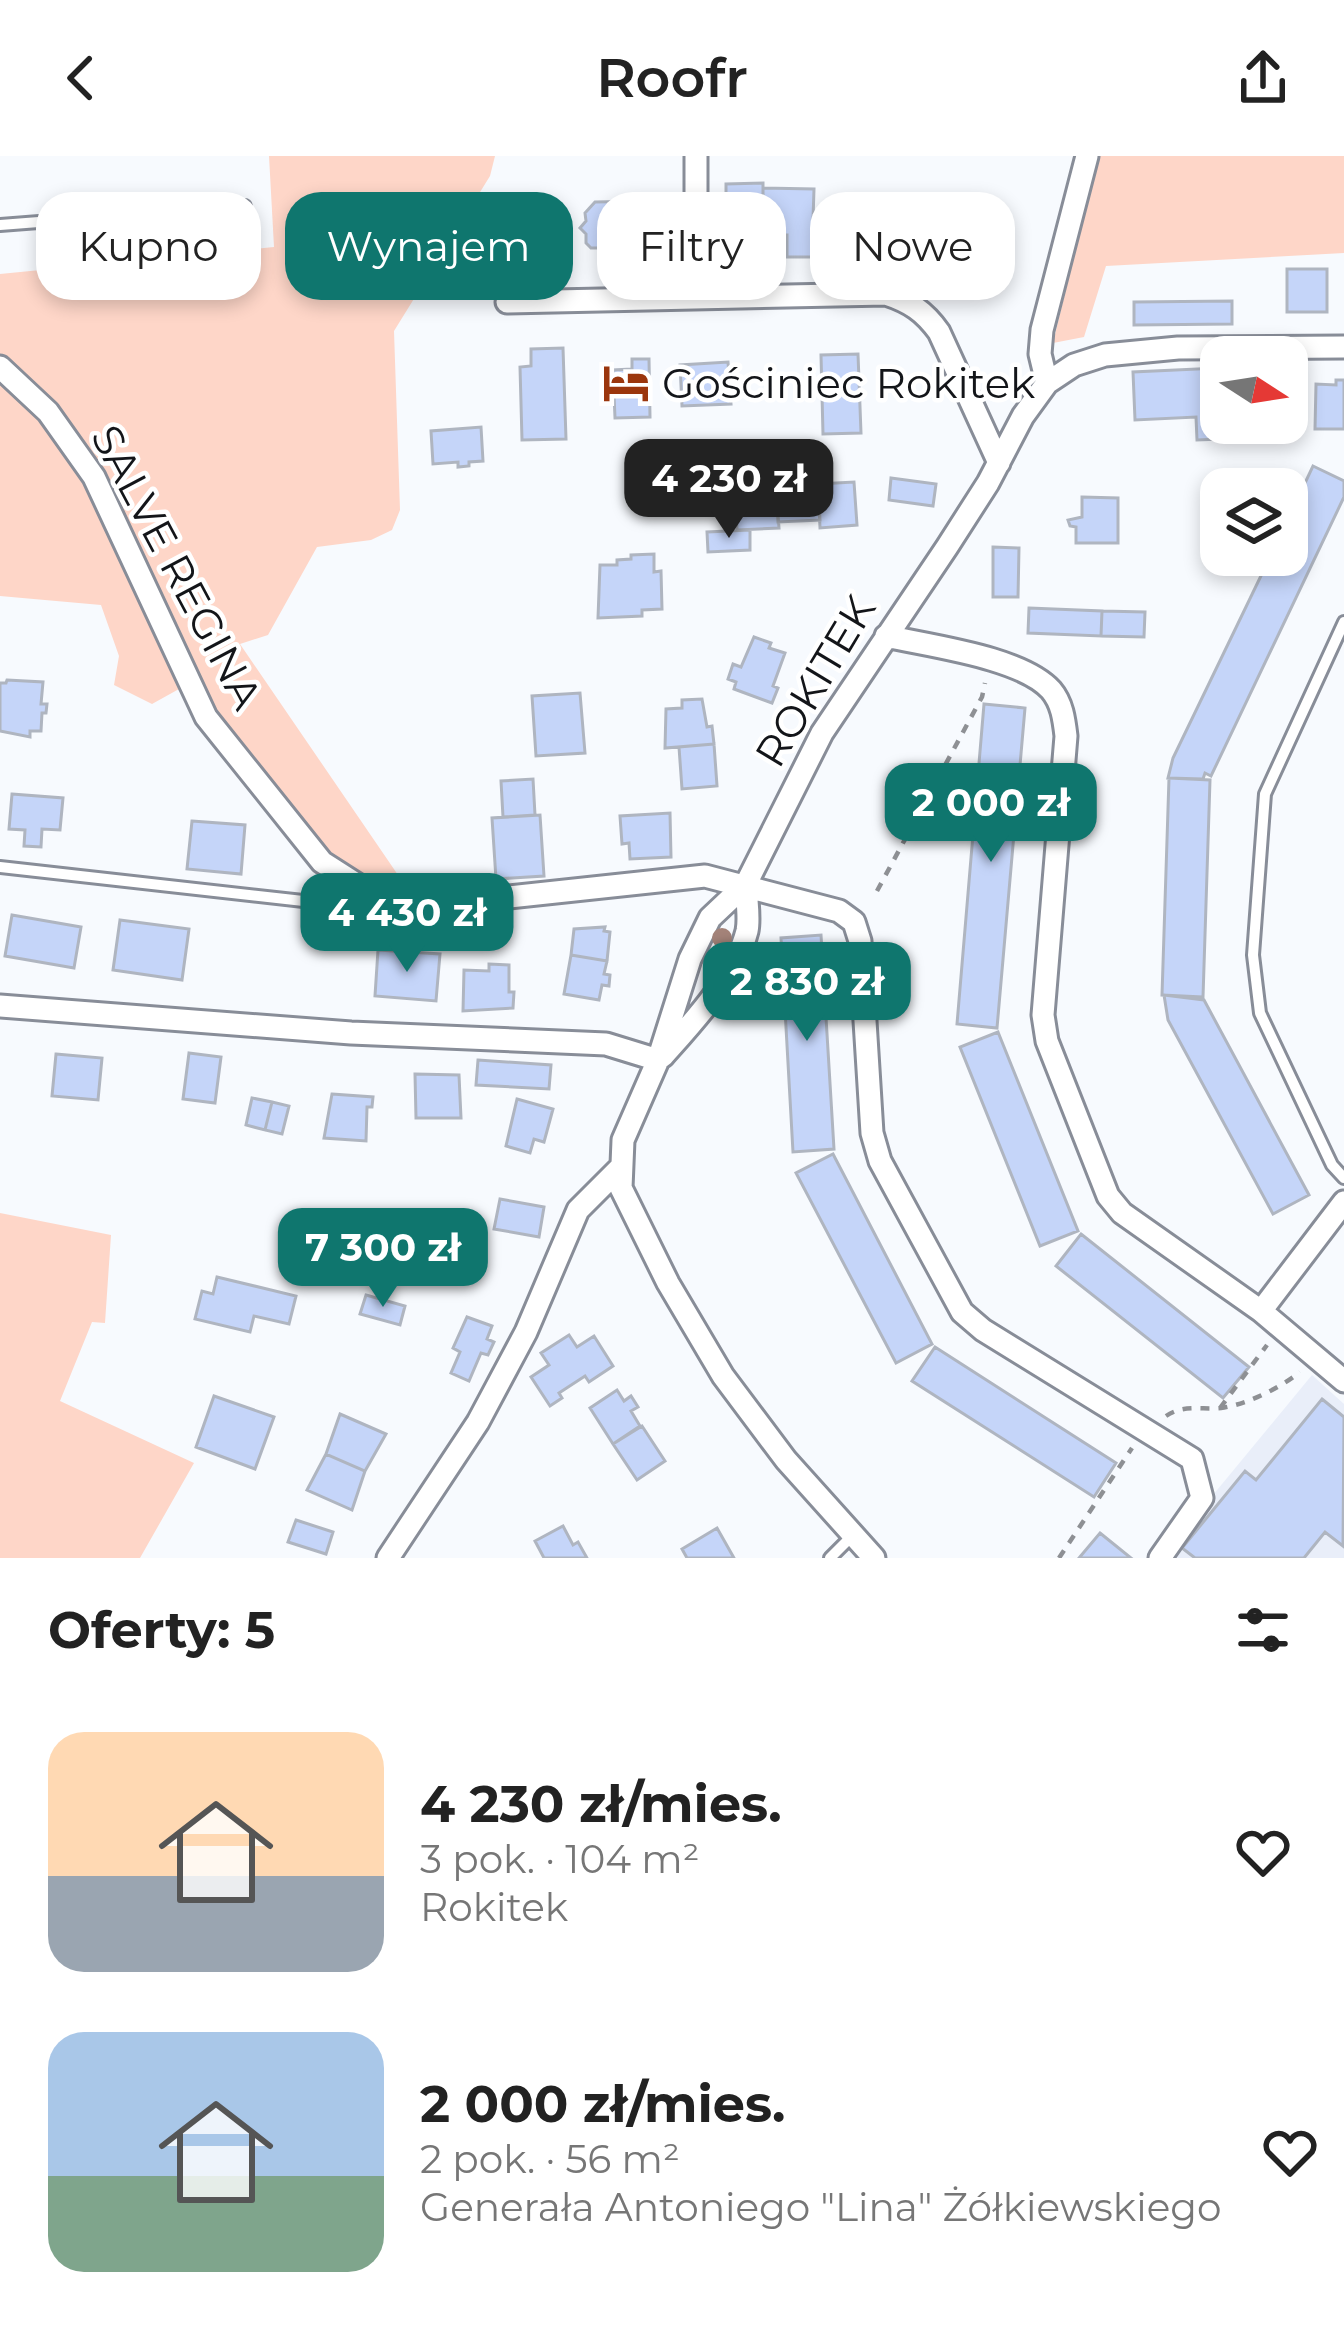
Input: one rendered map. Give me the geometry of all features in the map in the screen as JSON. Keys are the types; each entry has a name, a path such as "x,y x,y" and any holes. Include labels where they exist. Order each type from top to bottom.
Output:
{"street":[{"path":"696,156 696,192"},
{"path":"1087,156 1042,330 1040,354 1047,383 1074,364 1105,355 1178,348 1344,347"},
{"path":"786,296 886,294 925,313 939,332 999,463"},
{"path":"507,302 597,300"},
{"name":"SALVE REGINA","path":"0,367 48,412 94,477 206,717 322,862 372,894 434,905 705,875 839,911 854,922 860,941 876,1147 962,1312 983,1330 1148,1431"},
{"name":"ROKITEK","path":"388,1558 478,1421 526,1331 578,1210 619,1169 623,1140 658,1060 690,959 710,918 746,884 822,733 1047,383"},
{"path":"886,636 1004,664 1034,676 1052,691 1063,712 1066,736 1043,1015 1047,1041 1108,1196 1122,1213 1261,1311 1344,1382"},
{"name":"ROKITEK","path":"658,1060 694,1021 730,968 748,929 746,884"},
{"path":"0,1006 351,1033 606,1043 658,1060"},
{"path":"619,1169 632,1215 723,1376 786,1460 874,1558"},
{"path":"1261,1311 1344,1202"},
{"path":"1148,1431 1192,1459 1202,1498 1160,1558"}],"lane":[{"path":"0,225 36,222"},
{"path":"1344,622 1265,794 1253,956 1260,1013 1332,1165 1344,1178"},
{"path":"0,867 339,904 372,894"},
{"path":"830,1558 852,1536"}],"path":[{"path":"877,891 982,697 987,676"},
{"path":"1220,1408 1267,1345"},
{"path":"1059,1558 1136,1442 1172,1412 1247,1402 1303,1368"}],"shaded area":[{"path":"269,156 495,156 480,192 285,192 285,300 413,300 394,331 400,510 392,530 371,540 317,547 268,635 240,644 411,894 376,886 328,855 216,716 105,476 56,409 0,355 0,274 36,270 36,300 261,300 261,248 274,247"},
{"path":"1098,156 1344,156 1344,253 1106,266 1084,337 1053,343"},
{"path":"0,382 40,421 88,483 179,689 152,704 114,685 119,656 101,605 0,596"},
{"path":"0,1213 111,1235 105,1323 92,1322 60,1401 194,1463 140,1558 0,1558"},
{"path":"1312,1375 1344,1404 1344,1558 1161,1558"}],"building":[{"path":"763,183 763,192 726,192 726,184"},
{"path":"763,188 814,189 810,192 810,257 787,257 786,192 763,192"},
{"path":"595,202 597,248 591,248 580,228"},
{"path":"1287,269 1327,269 1327,312 1287,312"},
{"path":"1232,301 1232,324 1134,325 1134,302"},
{"path":"563,348 566,439 522,440 520,367 531,366 531,349"},
{"path":"858,354 861,433 823,434 821,355"},
{"path":"632,359 649,359 650,417 615,418 613,370 632,369"},
{"path":"728,362 731,404 682,406 680,365"},
{"path":"1200,369 1200,440 1196,417 1135,420 1133,372"},
{"path":"1336,380 1344,380 1344,429 1315,429 1316,384 1336,385"},
{"path":"481,427 483,461 458,467 458,462 433,464 431,431"},
{"path":"1313,466 1344,481 1344,497 1308,573 1308,477"},
{"path":"891,478 936,484 933,506 889,500"},
{"path":"854,482 857,525 820,528 818,484"},
{"path":"818,484 820,520 778,522 776,487"},
{"path":"776,487 779,528 737,530 735,489"},
{"path":"1082,497 1118,498 1118,543 1076,543 1076,527 1068,520 1082,517"},
{"path":"750,530 750,550 708,552 707,532"},
{"path":"993,547 1019,548 1018,597 993,597"},
{"path":"654,554 654,572 661,571 662,609 642,610 642,616 598,618 600,565 617,565 617,560 631,559 631,555"},
{"path":"1261,576 1306,576 1211,776 1168,778 1173,758"},
{"path":"1029,608 1102,611 1101,636 1028,633"},
{"path":"1102,611 1145,612 1144,637 1101,636"},
{"path":"754,637 785,653 772,703 734,689 736,682 728,679 733,664 741,667"},
{"path":"43,682 41,704 47,704 46,713 42,713 41,731 30,731 30,737 0,731 0,683"},
{"path":"580,693 585,753 536,756 532,696"},
{"path":"702,699 714,744 665,748 666,709 682,708 682,700"},
{"path":"984,704 1025,708 997,1028 957,1024"},
{"path":"714,744 717,786 682,789 679,747"},
{"path":"1169,778 1210,780 1203,997 1162,995"},
{"path":"533,779 535,815 503,817 501,781"},
{"path":"12,794 63,798 60,830 42,829 41,847 24,846 25,830 9,829"},
{"path":"670,813 671,857 630,859 629,843 622,844 620,816"},
{"path":"540,815 544,876 496,879 492,818"},
{"path":"192,821 245,825 241,874 187,869"},
{"path":"12,915 81,927 74,968 5,956"},
{"path":"120,920 189,929 182,980 113,970"},
{"path":"605,927 610,932 607,961 571,955 574,929"},
{"path":"821,935 834,1149 793,1152 781,938"},
{"path":"378,950 440,954 436,1001 375,996"},
{"path":"571,955 607,961 604,974 610,975 609,986 602,985 599,1000 564,994"},
{"path":"489,964 509,965 513,1008 463,1011 464,970 489,971"},
{"path":"1164,995 1204,1000 1309,1195 1273,1214 1168,1020"},
{"path":"998,1032 1078,1231 1040,1246 960,1047"},
{"path":"189,1053 221,1057 215,1103 183,1099"},
{"path":"56,1054 102,1058 98,1100 52,1096"},
{"path":"478,1060 551,1065 549,1089 476,1085"},
{"path":"415,1074 459,1075 461,1118 416,1118"},
{"path":"332,1094 373,1097 372,1107 367,1107 366,1141 324,1138"},
{"path":"252,1098 272,1102 265,1130 246,1125"},
{"path":"517,1099 553,1109 544,1142 534,1139 530,1153 506,1146"},
{"path":"272,1102 289,1106 282,1134 265,1130"},
{"path":"833,1154 932,1344 896,1363 796,1173"},
{"path":"500,1199 544,1207 539,1237 494,1229"},
{"path":"415,1231 466,1246 464,1264 410,1248"},
{"path":"1081,1234 1249,1367 1223,1398 1056,1266"},
{"path":"217,1277 296,1296 289,1324 254,1316 250,1332 195,1319 202,1291 213,1294"},
{"path":"366,1295 405,1306 400,1325 360,1314"},
{"path":"467,1317 492,1326 487,1339 494,1342 488,1355 481,1353 469,1381 451,1373 460,1352 453,1348"},
{"path":"569,1335 577,1347 594,1336 613,1366 589,1382 585,1376 559,1393 562,1398 550,1406 531,1377 549,1365 541,1353"},
{"path":"935,1347 1116,1463 1094,1497 912,1381"},
{"path":"617,1390 624,1401 631,1396 638,1407 631,1411 640,1426 613,1444 590,1408"},
{"path":"214,1396 274,1417 255,1469 196,1447"},
{"path":"1322,1399 1344,1417 1343,1546 1325,1532 1304,1558 1195,1558 1182,1548 1245,1471 1256,1480"},
{"path":"340,1414 386,1434 365,1471 326,1454"},
{"path":"642,1426 665,1461 637,1480 613,1444"},
{"path":"326,1454 365,1471 352,1510 307,1490"},
{"path":"296,1520 333,1532 326,1554 288,1542"},
{"path":"563,1526 587,1558 544,1558 535,1541"},
{"path":"717,1528 734,1558 687,1558 682,1549"},
{"path":"1100,1533 1131,1558 1079,1558"}],"place":[{"name":"Gościniec Rokitek","path":"626,383"}]}
